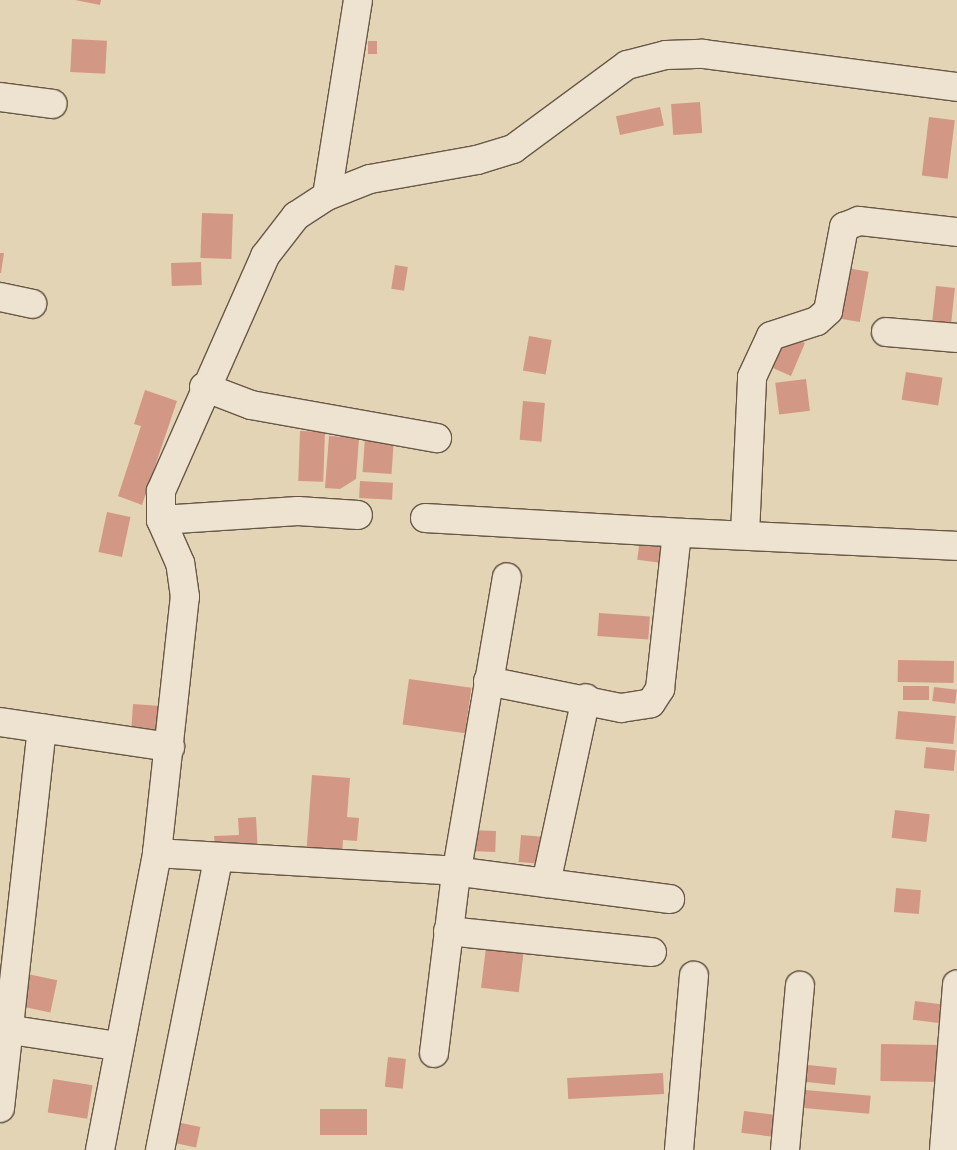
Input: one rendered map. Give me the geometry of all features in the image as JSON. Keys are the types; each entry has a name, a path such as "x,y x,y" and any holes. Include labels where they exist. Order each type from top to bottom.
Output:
{"street":[{"path":"327,196 358,0"},
{"path":"100,1150 117,1046 157,852 170,746 184,580 161,520 160,492 167,469 221,394 265,256 296,216 327,196 370,178 477,160 513,149 627,65 666,55 703,54 957,87"},
{"path":"0,97 53,104"},
{"path":"745,534 752,377 771,336 817,321 828,311 844,227 859,221 957,232"},
{"path":"0,297 32,304"},
{"path":"886,332 957,338"},
{"path":"221,394 437,438"},
{"path":"161,520 298,511 358,515"},
{"path":"425,518 957,546"},
{"path":"488,680 640,708 651,703 660,689 676,541 684,533"},
{"path":"434,1053 448,931 506,577"},
{"path":"546,883 586,698"},
{"path":"0,722 170,746"},
{"path":"0,1108 12,1030 42,728"},
{"path":"157,852 203,857 457,872 670,899"},
{"path":"160,1150 203,857"},
{"path":"448,931 652,952"},
{"path":"679,1150 694,976"},
{"path":"944,1150 957,985"},
{"path":"785,1150 800,986"},
{"path":"12,1030 117,1046"}],"building":[{"path":"75,0 101,0 100,5"},
{"path":"72,39 107,41 105,74 70,72"},
{"path":"368,41 377,41 377,54 368,54"},
{"path":"700,102 702,133 673,135 671,104"},
{"path":"660,107 664,126 620,135 616,116"},
{"path":"929,117 955,120 948,179 922,176"},
{"path":"202,213 233,214 231,259 200,258"},
{"path":"0,253 4,253 1,273 0,273"},
{"path":"201,262 202,285 172,286 171,263"},
{"path":"395,265 408,267 404,291 391,289"},
{"path":"847,268 869,272 860,322 838,318"},
{"path":"936,286 955,288 951,328 932,326"},
{"path":"780,333 805,343 791,376 773,368"},
{"path":"529,336 552,340 546,374 523,370"},
{"path":"906,372 943,378 938,405 902,400"},
{"path":"806,379 810,411 779,415 775,383"},
{"path":"145,390 177,401 142,505 118,496 141,426 134,424"},
{"path":"523,401 545,403 542,442 520,440"},
{"path":"300,431 325,432 323,482 298,481"},
{"path":"329,436 359,438 356,479 340,489 325,488"},
{"path":"365,437 394,439 391,474 363,472"},
{"path":"360,481 393,483 392,500 359,498"},
{"path":"107,512 130,517 122,557 98,552"},
{"path":"640,538 663,541 660,563 637,560"},
{"path":"599,613 650,617 648,640 597,636"},
{"path":"898,660 954,661 954,683 898,682"},
{"path":"409,679 471,688 465,733 403,725"},
{"path":"903,686 929,686 929,700 903,700"},
{"path":"934,687 957,690 955,704 932,701"},
{"path":"133,704 161,706 159,737 131,735"},
{"path":"898,711 956,716 953,744 896,739"},
{"path":"926,747 956,750 954,771 924,768"},
{"path":"312,775 350,778 347,817 359,818 357,841 343,840 342,859 306,857"},
{"path":"895,810 930,814 926,842 892,838"},
{"path":"256,817 258,854 216,856 214,836 239,835 238,818"},
{"path":"470,830 496,831 495,852 469,851"},
{"path":"521,835 545,837 543,864 519,862"},
{"path":"896,888 921,890 919,914 894,912"},
{"path":"487,939 525,944 519,992 481,988"},
{"path":"23,973 57,980 50,1013 16,1005"},
{"path":"915,1001 947,1005 944,1024 913,1020"},
{"path":"881,1044 942,1045 941,1082 880,1081"},
{"path":"388,1057 406,1059 403,1089 385,1087"},
{"path":"799,1064 837,1068 835,1085 797,1081"},
{"path":"663,1073 664,1094 568,1099 567,1078"},
{"path":"53,1079 93,1085 87,1119 48,1113"},
{"path":"794,1089 871,1096 869,1114 792,1107"},
{"path":"320,1109 367,1109 367,1135 320,1135"},
{"path":"744,1111 777,1115 774,1137 741,1133"},
{"path":"172,1121 200,1127 196,1148 168,1142"}]}
